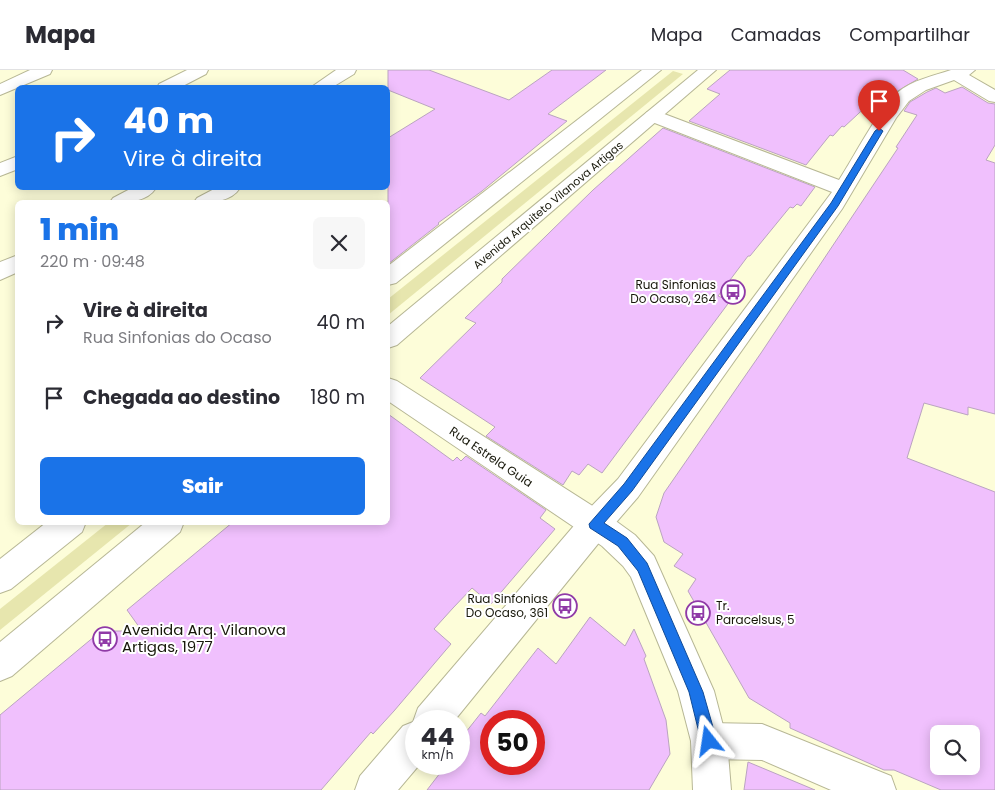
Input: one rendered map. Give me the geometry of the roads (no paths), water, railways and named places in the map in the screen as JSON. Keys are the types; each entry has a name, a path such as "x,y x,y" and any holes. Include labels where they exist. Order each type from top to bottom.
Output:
{"street":[{"path":"0,90 44,70"},
{"path":"171,85 200,70"},
{"path":"323,85 348,70"},
{"path":"390,275 654,70"},
{"name":"Avenida Arquiteto Vilanova Artigas","path":"390,337 708,70"},
{"path":"440,710 595,524 628,488 844,189 888,116 903,97 920,86 961,72 995,97"},
{"path":"653,116 844,189"},
{"path":"0,170 15,163"},
{"path":"124,200 142,190"},
{"path":"208,200 226,190"},
{"name":"Rua Estrela Guia","path":"390,389 622,542 643,567 696,692 709,741 712,790"},
{"path":"0,578 67,525"},
{"path":"0,664 165,525"},
{"path":"709,741 762,742 877,790"},
{"path":"374,790 405,752"}],"place":[{"name":"Rua Sinfonias Do Ocaso, 264","path":"733,292"},
{"name":"Rua Sinfonias Do Ocaso, 361","path":"565,606"},
{"name":"Tr. Paracelsus, 5","path":"698,613"},
{"name":"Avenida Arq. Vilanova Artigas, 1977","path":"105,639"}]}
